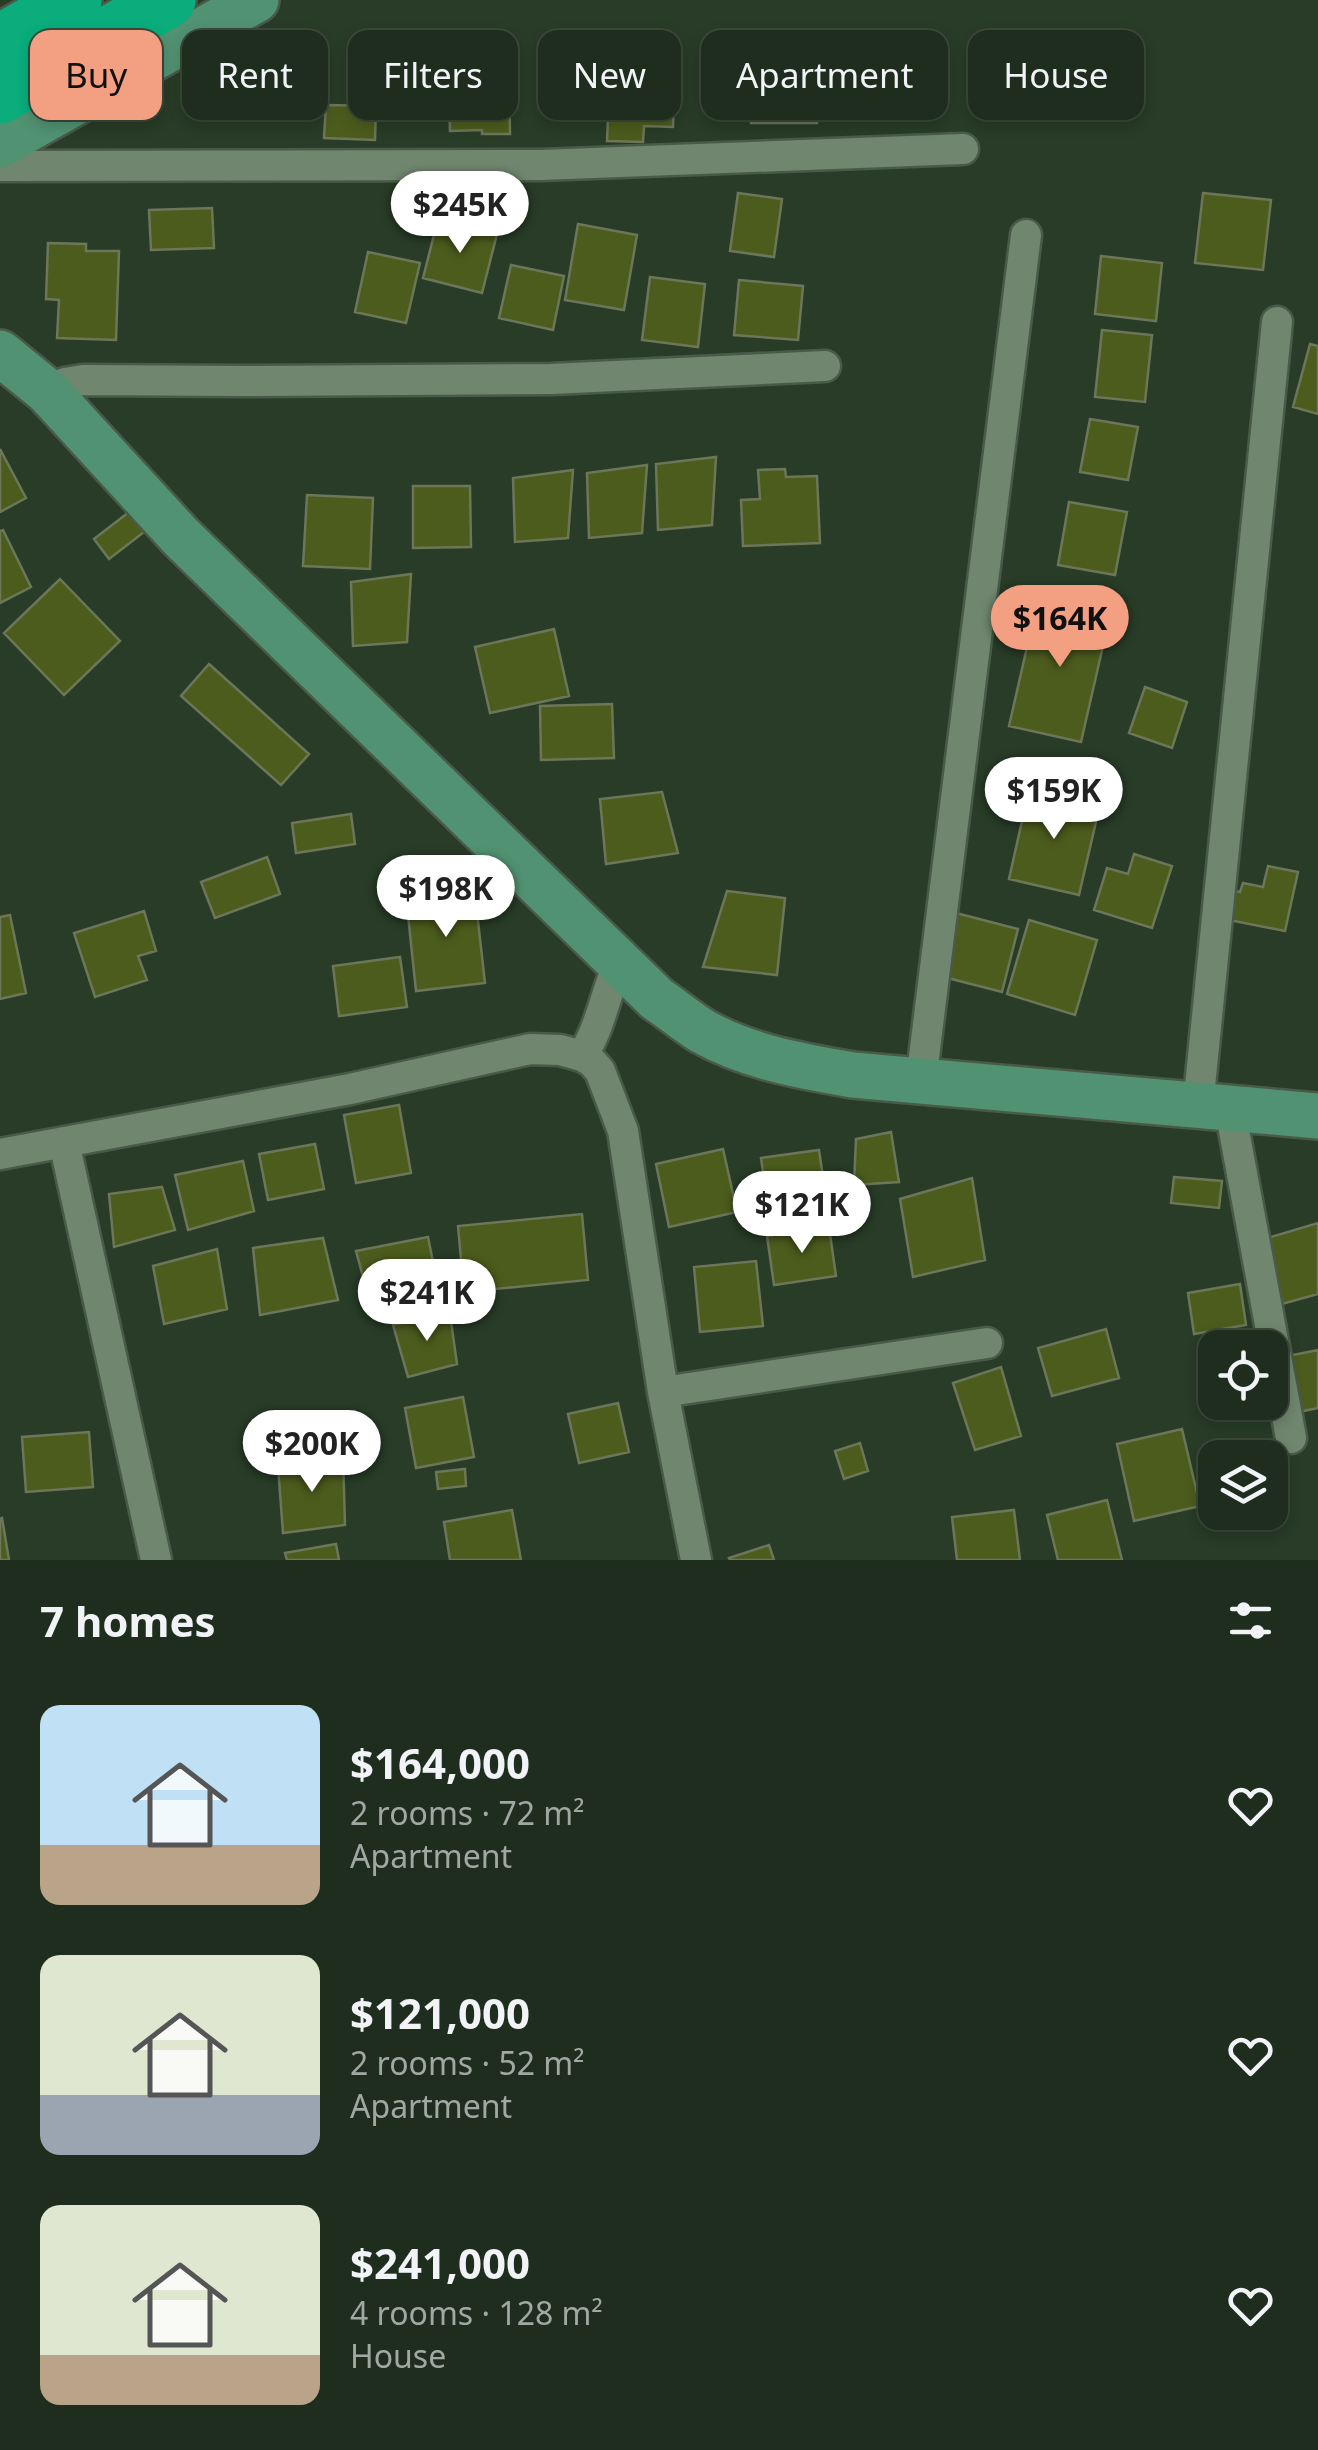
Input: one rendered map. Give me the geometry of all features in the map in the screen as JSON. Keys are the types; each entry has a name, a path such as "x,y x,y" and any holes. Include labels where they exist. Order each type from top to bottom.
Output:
{"highway":[{"path":"0,42 74,0"},
{"path":"0,96 168,0"}],"street":[{"path":"0,145 256,0"},
{"path":"0,166 541,165 963,149"},
{"path":"921,1081 1026,235"},
{"path":"1277,322 1214,1107 1290,1438"},
{"path":"0,353 48,392 182,537 612,979 657,999 703,1031 792,1064 853,1075 1318,1116"},
{"path":"48,392 82,380 550,378 825,366"},
{"path":"612,979 589,1043 623,1131 664,1392 696,1560"},
{"path":"0,1154 350,1088 530,1049 560,1050 589,1043"},
{"path":"64,1142 156,1560"},
{"path":"664,1392 987,1343"}],"building":[{"path":"328,105 348,105 348,120 376,120 375,140 324,138"},
{"path":"450,120 510,120 510,134 450,131"},
{"path":"608,120 673,120 673,127 644,126 643,142 607,141"},
{"path":"751,120 817,120 817,123"},
{"path":"738,193 782,199 774,257 730,251"},
{"path":"1203,193 1271,200 1263,270 1195,263"},
{"path":"212,208 214,248 151,250 149,210"},
{"path":"438,219 497,234 482,293 423,278"},
{"path":"578,224 637,235 624,310 565,300"},
{"path":"48,243 86,244 86,251 119,251 116,340 57,338 59,300 46,299"},
{"path":"368,252 420,263 406,323 355,312"},
{"path":"1101,256 1162,263 1156,321 1095,314"},
{"path":"511,265 564,276 553,330 499,318"},
{"path":"650,277 705,284 698,347 642,340"},
{"path":"739,280 803,286 798,340 734,335"},
{"path":"1102,330 1152,335 1145,402 1095,397"},
{"path":"1310,344 1318,346 1318,414 1293,407"},
{"path":"1090,419 1138,427 1128,480 1080,472"},
{"path":"0,449 26,498 0,512"},
{"path":"716,457 712,525 658,530 656,464"},
{"path":"647,465 642,533 589,538 587,473"},
{"path":"785,469 786,477 817,476 820,543 743,546 741,500 760,499 758,470"},
{"path":"573,470 568,538 515,542 513,478"},
{"path":"413,486 470,486 471,547 413,548"},
{"path":"307,495 373,498 370,569 303,566"},
{"path":"1069,502 1127,512 1115,575 1058,565"},
{"path":"129,512 144,532 109,559 94,539"},
{"path":"3,530 31,587 0,603 0,531"},
{"path":"411,574 407,642 353,646 351,582"},
{"path":"60,579 120,641 64,695 4,633"},
{"path":"1038,599 1111,611 1081,742 1009,726"},
{"path":"554,629 569,696 490,713 475,647"},
{"path":"209,664 309,754 281,785 181,696"},
{"path":"1145,687 1187,702 1172,748 1129,733"},
{"path":"612,704 614,758 541,760 540,706"},
{"path":"1030,785 1069,794 1067,802 1099,809 1079,895 1009,879"},
{"path":"662,792 678,853 606,864 600,799"},
{"path":"351,814 355,844 296,853 292,823"},
{"path":"1134,854 1172,866 1152,928 1094,910 1107,868 1128,874"},
{"path":"267,857 280,894 215,918 201,882"},
{"path":"1268,866 1298,872 1285,931 1224,919 1230,890 1240,892 1243,883 1263,887"},
{"path":"474,886 485,983 416,991 408,915 418,914 416,893"},
{"path":"727,891 785,898 777,975 703,967"},
{"path":"144,911 156,951 138,956 147,980 95,997 74,933"},
{"path":"956,913 1018,929 1002,992 940,976"},
{"path":"10,915 26,993 0,999 0,917"},
{"path":"1029,920 1097,940 1075,1015 1007,994"},
{"path":"400,957 407,1007 339,1016 333,966"},
{"path":"399,1105 411,1173 356,1183 344,1115"},
{"path":"891,1132 899,1182 854,1185 856,1139"},
{"path":"315,1144 324,1189 268,1200 259,1154"},
{"path":"723,1149 737,1212 669,1227 656,1164"},
{"path":"819,1150 826,1198 768,1207 761,1158"},
{"path":"243,1161 254,1211 188,1230 175,1175"},
{"path":"1174,1177 1222,1181 1219,1208 1171,1203"},
{"path":"972,1178 985,1260 913,1277 900,1199"},
{"path":"162,1187 175,1230 114,1247 109,1194"},
{"path":"582,1214 588,1280 464,1292 458,1226"},
{"path":"1318,1223 1318,1294 1282,1304 1264,1239"},
{"path":"829,1227 836,1276 774,1285 767,1236"},
{"path":"428,1237 440,1297 372,1310 356,1251"},
{"path":"323,1238 338,1300 260,1315 253,1248"},
{"path":"217,1249 227,1309 164,1324 153,1266"},
{"path":"756,1261 763,1326 700,1332 694,1267"},
{"path":"1240,1284 1246,1325 1198,1330 1194,1334 1188,1293"},
{"path":"450,1314 457,1364 408,1377 393,1325"},
{"path":"1106,1329 1119,1378 1052,1396 1038,1348"},
{"path":"1318,1350 1318,1408 1299,1412 1288,1356"},
{"path":"1001,1367 1021,1436 975,1450 953,1383"},
{"path":"463,1397 474,1457 416,1468 405,1408"},
{"path":"618,1403 629,1452 579,1463 568,1414"},
{"path":"1182,1429 1198,1506 1134,1521 1117,1444"},
{"path":"89,1432 93,1487 26,1492 22,1437"},
{"path":"860,1443 868,1471 844,1479 835,1451"},
{"path":"343,1456 345,1525 283,1533 278,1466"},
{"path":"465,1469 466,1486 438,1489 436,1472"},
{"path":"1107,1500 1122,1560 1058,1560 1047,1515"},
{"path":"512,1510 521,1560 450,1560 444,1522"},
{"path":"1014,1510 1020,1560 957,1560 952,1517"},
{"path":"2,1518 9,1560 0,1560"},
{"path":"336,1544 339,1560 287,1560 285,1553"},
{"path":"769,1545 774,1560 729,1558"}]}
